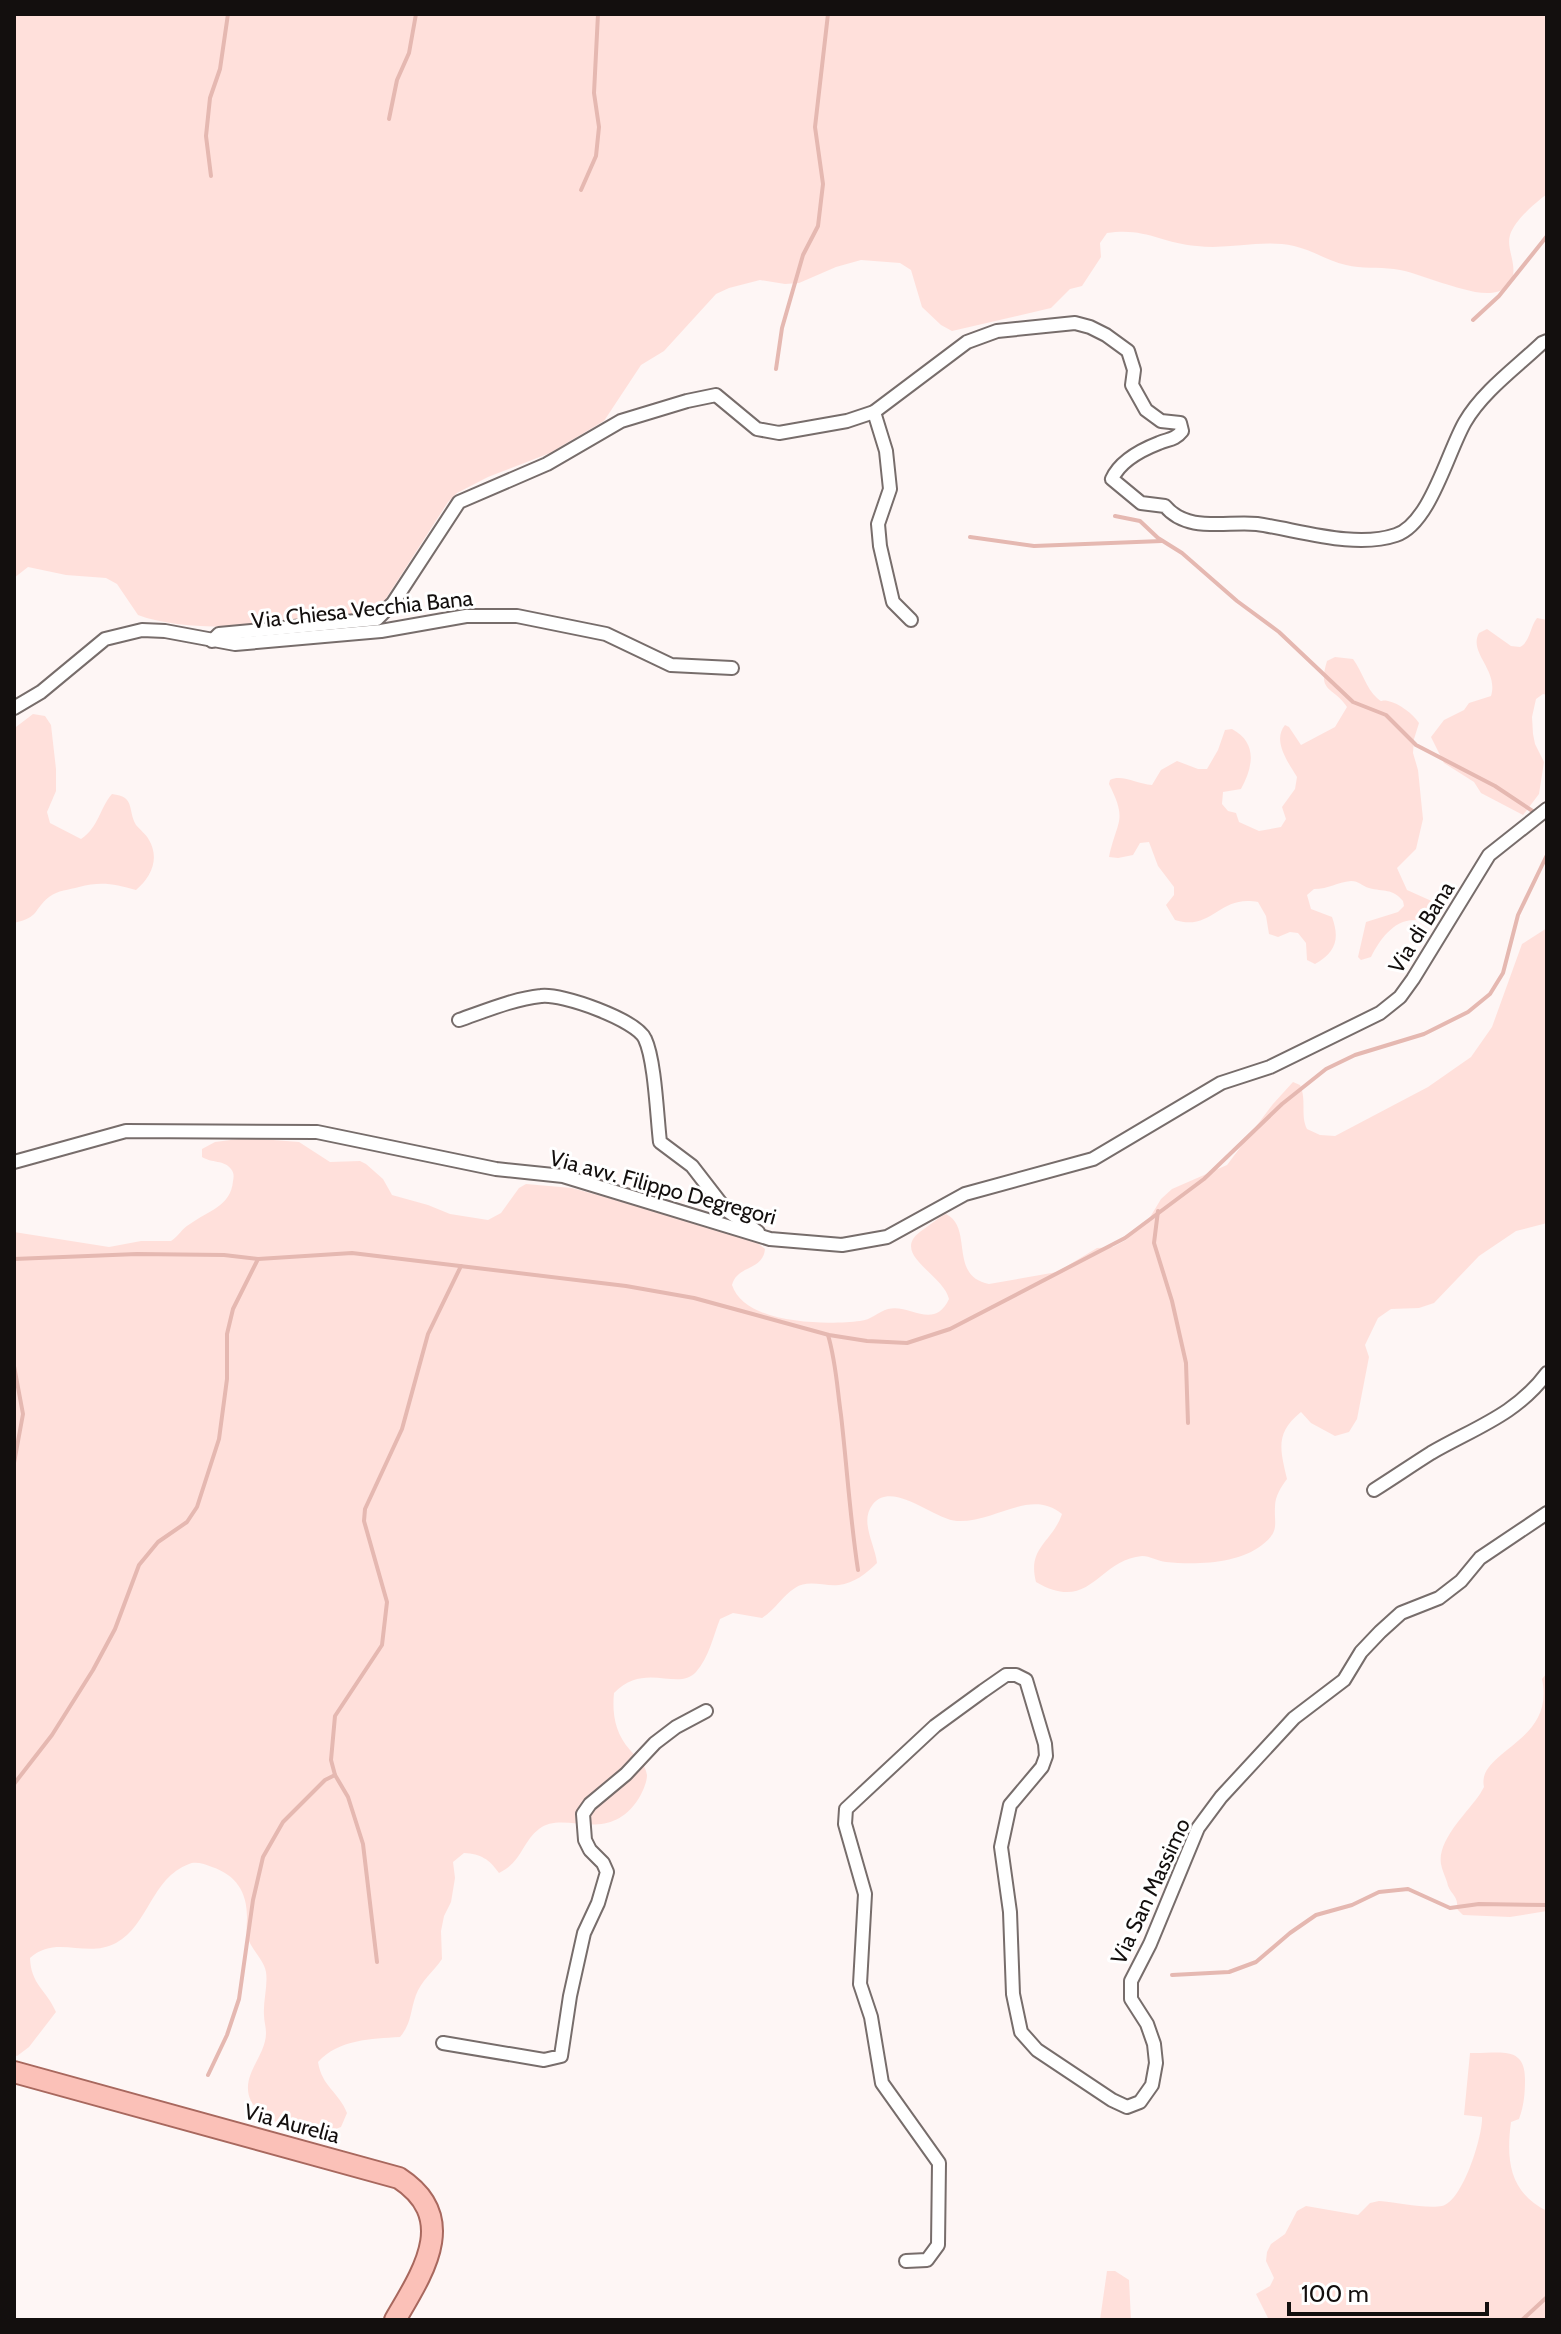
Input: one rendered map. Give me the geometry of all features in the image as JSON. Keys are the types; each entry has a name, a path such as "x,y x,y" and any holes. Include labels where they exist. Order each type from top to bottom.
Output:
{"main road":[{"name":"Via Aurelia","path":"14,2072 399,2178 410,2185 426,2203 432,2222 432,2243 425,2266 395,2320"}],"street":[{"path":"212,641 219,634 377,619 393,603 459,502 547,464 621,421 648,411 716,395 757,429 779,433 847,421 874,412 967,342 980,336 997,331 1075,323 1106,335 1128,351 1134,370 1132,385 1146,410 1161,421 1180,423 1182,431 1177,437 1160,442 1117,468 1112,479 1141,503 1165,506 1171,514 1203,525 1253,524 1367,541 1399,534 1419,517 1465,421 1490,393 1547,341"},
{"path":"874,412 886,451 890,489 878,524 880,546 893,602 911,620"},
{"name":"Via Chiesa Vecchia Bana","path":"14,708 41,692 105,639 142,630 165,631 235,644 381,631 466,616 517,616 606,634 671,665 732,668"},
{"name":"Via di Bana","path":"1270,1067 1380,1013 1400,997 1489,855 1547,809"},
{"path":"459,1020 545,995 608,1014 638,1029 645,1039 650,1057 660,1142 692,1166 726,1210 770,1239"},
{"name":"Via avv. Filippo Degregori","path":"14,1162 126,1131 317,1132 496,1169 563,1176 770,1239 842,1245 887,1237 965,1194 1093,1159 1221,1083 1270,1067"},
{"path":"1374,1490 1429,1454 1508,1413 1547,1373"},
{"name":"Via San Massimo","path":"906,2261 927,2260 938,2245 939,2163 882,2083 871,2017 860,1984 865,1894 845,1824 846,1809 935,1726 1006,1675 1016,1675 1026,1680 1046,1756 1042,1767 1010,1805 1001,1847 1010,1912 1013,1994 1021,2032 1037,2050 1112,2100 1127,2107 1140,2102 1152,2085 1156,2063 1147,2024 1131,1999 1131,1981 1150,1944 1198,1828 1221,1797 1294,1718 1344,1680 1361,1652 1401,1613 1439,1598 1461,1581 1480,1558 1547,1513"},
{"path":"443,2043 544,2060 561,2056 584,1933 598,1903 607,1872 585,1840 583,1814 655,1743 706,1711"}],"shaded area":[{"path":"14,14 1547,14 1547,194 1526,212 1513,229 1509,241 1513,275 1506,287 1492,293 1465,290 1400,270 1346,265 1294,246 1197,246 1132,232 1107,233 1100,243 1101,257 1082,286 1070,289 1051,308 952,331 922,307 911,270 900,263 861,260 799,283 760,280 729,288 716,294 664,351 641,365 604,421 550,453 488,477 457,493 448,502 378,611 256,626 223,627 162,622 138,615 117,584 106,578 66,575 28,567 14,578"},
{"path":"1537,618 1547,620 1547,695 1536,699 1532,717 1535,744 1544,762 1539,794 1523,815 1481,793 1474,782 1444,763 1431,737 1444,720 1464,710 1469,703 1491,696 1491,678 1477,648 1479,633 1487,629 1511,646 1520,647 1526,642"},
{"path":"1335,657 1353,659 1377,698 1401,706 1419,723 1413,753 1423,819 1416,849 1397,868 1407,890 1436,903 1438,916 1429,921 1406,921 1393,927 1371,957 1361,960 1358,957 1366,922 1398,912 1404,906 1403,901 1391,892 1369,888 1354,881 1314,889 1307,895 1311,909 1332,917 1336,932 1332,950 1315,964 1307,960 1306,943 1298,933 1290,932 1278,937 1269,934 1266,916 1258,902 1234,903 1198,921 1175,920 1166,905 1174,895 1174,887 1158,866 1149,842 1140,843 1133,855 1109,857 1119,820 1110,780 1125,779 1152,785 1161,770 1177,761 1207,769 1225,730 1232,729 1246,741 1250,764 1241,789 1223,792 1222,804 1228,811 1236,813 1239,822 1259,831 1281,827 1286,819 1282,807 1295,789 1297,777 1283,751 1281,731 1285,725 1289,727 1301,745 1335,727 1347,707 1325,684 1327,661"},
{"path":"33,714 45,716 51,725 56,791 47,812 50,823 81,839 92,829 112,794 120,796 128,801 136,825 149,840 154,861 150,873 136,890 101,884 64,890 49,897 32,916 14,923 14,723 16,727"},
{"path":"1547,928 1547,1223 1516,1231 1479,1256 1434,1303 1419,1308 1391,1309 1378,1318 1365,1345 1369,1357 1357,1419 1349,1432 1335,1436 1311,1423 1301,1412 1287,1427 1281,1450 1287,1479 1276,1499 1274,1532 1262,1545 1241,1556 1216,1562 1177,1563 1142,1556 1114,1566 1082,1589 1069,1592 1054,1590 1036,1582 1034,1570 1038,1553 1062,1514 1050,1507 1025,1505 985,1517 957,1521 902,1499 891,1496 881,1498 873,1504 867,1518 877,1563 864,1574 839,1585 800,1585 762,1618 733,1613 720,1619 704,1660 689,1677 637,1679 614,1693 614,1716 618,1730 625,1744 643,1764 647,1775 646,1784 627,1813 601,1824 549,1824 533,1834 513,1863 499,1873 480,1856 464,1853 453,1862 455,1878 451,1902 441,1931 442,1959 418,1990 404,2032 400,2037 346,2045 326,2054 318,2062 323,2078 347,2113 341,2127 306,2135 269,2118 251,2101 248,2083 265,2042 266,1972 249,1940 242,1892 228,1875 200,1863 189,1864 166,1880 136,1925 116,1943 94,1949 50,1948 30,1958 33,1975 56,2012 29,2047 14,2055 14,1232 109,1247 141,1241 171,1241 187,1226 223,1202 231,1189 234,1176 231,1169 202,1157 202,1149 215,1142 246,1138 299,1142 330,1162 360,1161 383,1179 392,1195 450,1214 488,1220 501,1213 519,1188 526,1184 572,1188 754,1240 765,1249 763,1256 739,1274 732,1285 740,1298 753,1308 788,1320 828,1323 864,1320 896,1308 929,1315 943,1308 949,1299 945,1290 914,1255 911,1246 914,1238 940,1217 946,1214 959,1230 969,1272 989,1284 1057,1272 1097,1248 1113,1247 1126,1240 1149,1219 1161,1199 1172,1189 1227,1165 1293,1082 1300,1085 1302,1091 1307,1129 1320,1135 1335,1136 1428,1087 1471,1057 1492,1027 1522,944"},
{"path":"1547,1673 1547,1911 1510,1917 1463,1915 1457,1909 1457,1901 1442,1868 1444,1845 1480,1794 1485,1775 1492,1764 1528,1732 1538,1718 1543,1701 1542,1679"},
{"path":"1470,2053 1508,2053 1520,2060 1524,2068 1522,2109 1519,2119 1511,2122 1510,2162 1518,2185 1534,2203 1547,2211 1547,2320 1269,2320 1256,2294 1270,2286 1274,2278 1266,2261 1267,2252 1271,2244 1285,2234 1297,2211 1306,2206 1358,2215 1370,2203 1379,2201 1435,2207 1450,2201 1457,2193 1475,2152 1482,2117 1464,2115"},
{"path":"1107,2271 1115,2271 1129,2280 1131,2320 1100,2320"}],"waterway":[{"path":"211,176 206,136 210,98 220,69 228,14"},
{"path":"389,119 397,80 409,53 416,14"},
{"path":"581,190 596,156 599,127 594,93 598,14"},
{"path":"776,369 782,328 803,255 818,226 823,184 815,127 828,14"},
{"path":"1473,320 1499,296 1547,236"},
{"path":"1115,516 1140,521 1158,538 1182,553 1237,601 1279,632 1353,702 1386,715 1416,745 1495,786 1534,812"},
{"path":"970,537 1034,546 1162,541"},
{"path":"14,1259 137,1254 224,1255 258,1259 352,1253 626,1286 694,1298 829,1335 907,1343 950,1329 1125,1238 1204,1179 1282,1104 1326,1069 1355,1055 1424,1034 1468,1012 1490,994 1503,973 1518,915 1547,855"},
{"path":"1158,1211 1154,1243 1172,1301 1186,1363 1188,1423"},
{"path":"14,1784 52,1735 93,1670 115,1629 139,1565 158,1542 187,1522 197,1507 219,1439 227,1379 227,1334 233,1309 258,1259"},
{"path":"377,1962 363,1844 348,1797 335,1775 331,1760 335,1716 382,1645 387,1602 364,1521 365,1509 402,1429 428,1334 461,1266"},
{"path":"828,1335 836,1375 858,1570"},
{"path":"14,1366 23,1414 14,1463"},
{"path":"208,2075 227,2035 239,1999 253,1900 263,1857 283,1822 325,1780 335,1775"},
{"path":"1172,1975 1229,1972 1256,1962 1316,1915 1352,1905 1379,1892 1408,1889 1450,1908 1479,1904 1547,1905"},
{"path":"1522,2320 1547,2297"}]}
